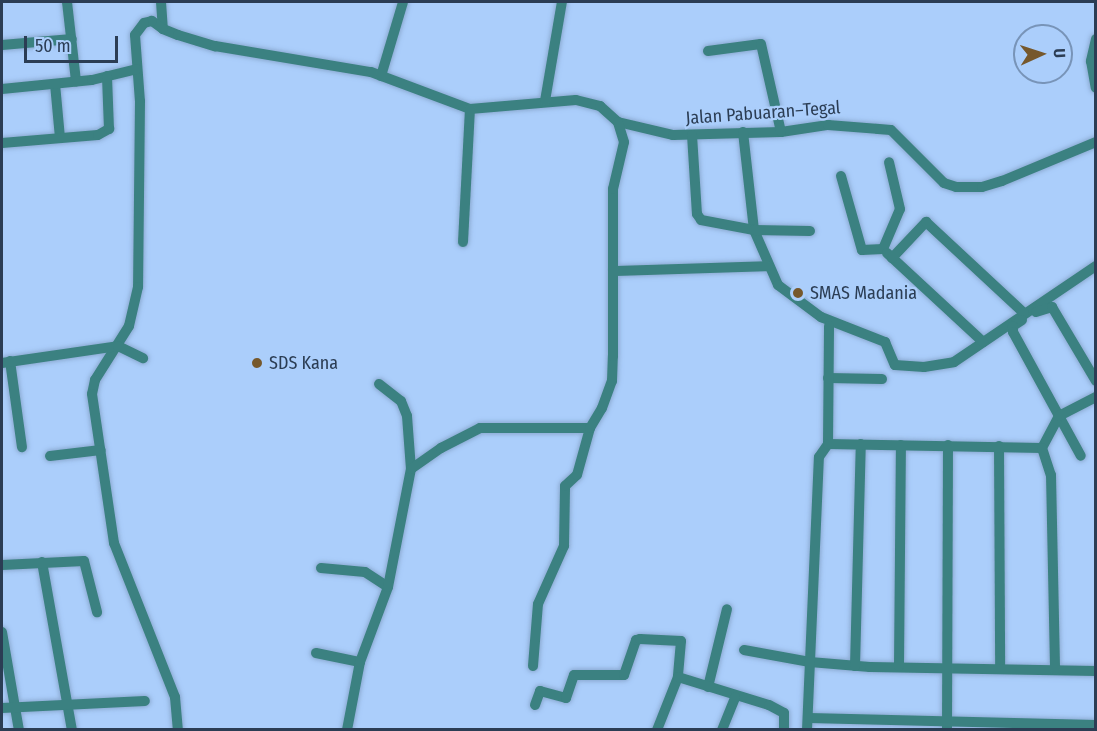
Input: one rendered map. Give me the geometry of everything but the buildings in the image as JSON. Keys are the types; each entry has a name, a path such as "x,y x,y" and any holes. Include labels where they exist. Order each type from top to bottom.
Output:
{"street":[{"path":"67,2 76,81"},
{"path":"161,2 162,29"},
{"path":"381,76 403,2"},
{"path":"545,101 562,2"},
{"path":"162,29 152,21 139,28 133,45 137,69 138,287 131,319 118,346 93,386 114,543 175,698 178,729"},
{"name":"Jalan Pabuaran–Tegal","path":"162,29 215,46 381,76 470,109 545,101 590,102 618,122 662,135 781,132 851,124 891,130 944,183 967,188 1021,175 1095,142"},
{"path":"2,45 72,39"},
{"path":"1095,39 1091,61 1095,88"},
{"path":"708,51 761,44 781,132"},
{"path":"2,89 76,81 137,69"},
{"path":"2,143 98,135 110,129 107,76"},
{"path":"55,84 60,138"},
{"path":"463,242 470,109"},
{"path":"533,666 537,611 566,537 566,486 578,475 590,428 612,381 613,189 624,142 618,122"},
{"path":"743,132 754,230 778,285 803,308 885,342 895,365 924,367 954,362 1095,266"},
{"path":"692,135 697,214 700,220 754,230 810,231"},
{"path":"883,249 900,209 888,162"},
{"path":"841,176 862,250 883,249 983,342"},
{"path":"892,258 926,222 1024,313"},
{"path":"613,271 768,266"},
{"path":"1081,456 1013,326 1046,306 1053,307 1095,381"},
{"path":"829,326 828,444 819,457 808,724 1095,725"},
{"path":"22,447 5,362 118,346 143,358"},
{"path":"828,378 882,379"},
{"path":"347,729 360,662 388,587 411,469 407,416 401,401 379,384"},
{"path":"1054,670 1051,475 1042,448 1059,416 1095,397"},
{"path":"411,469 441,448 480,428 590,428"},
{"path":"828,444 1042,448"},
{"path":"855,666 861,444"},
{"path":"899,666 901,445"},
{"path":"947,725 948,445"},
{"path":"999,446 1000,669"},
{"path":"50,456 101,450"},
{"path":"2,565 84,561 97,612"},
{"path":"42,562 70,703 72,729"},
{"path":"321,568 364,572 388,587"},
{"path":"708,687 727,609"},
{"path":"2,632 17,706 19,729"},
{"path":"535,705 540,691 566,698 570,679 574,675 624,675 636,640 681,641 678,677 657,729"},
{"path":"744,650 810,663 855,666 1095,671"},
{"path":"316,653 360,662"},
{"path":"678,677 735,697 769,705 784,713 784,729"},
{"path":"722,729 735,697"},
{"path":"2,708 145,701"},
{"path":"1095,715 1095,729"}],"place":[{"name":"SMAS Madania","path":"798,293"},
{"name":"SDS Kana","path":"257,363"}]}
